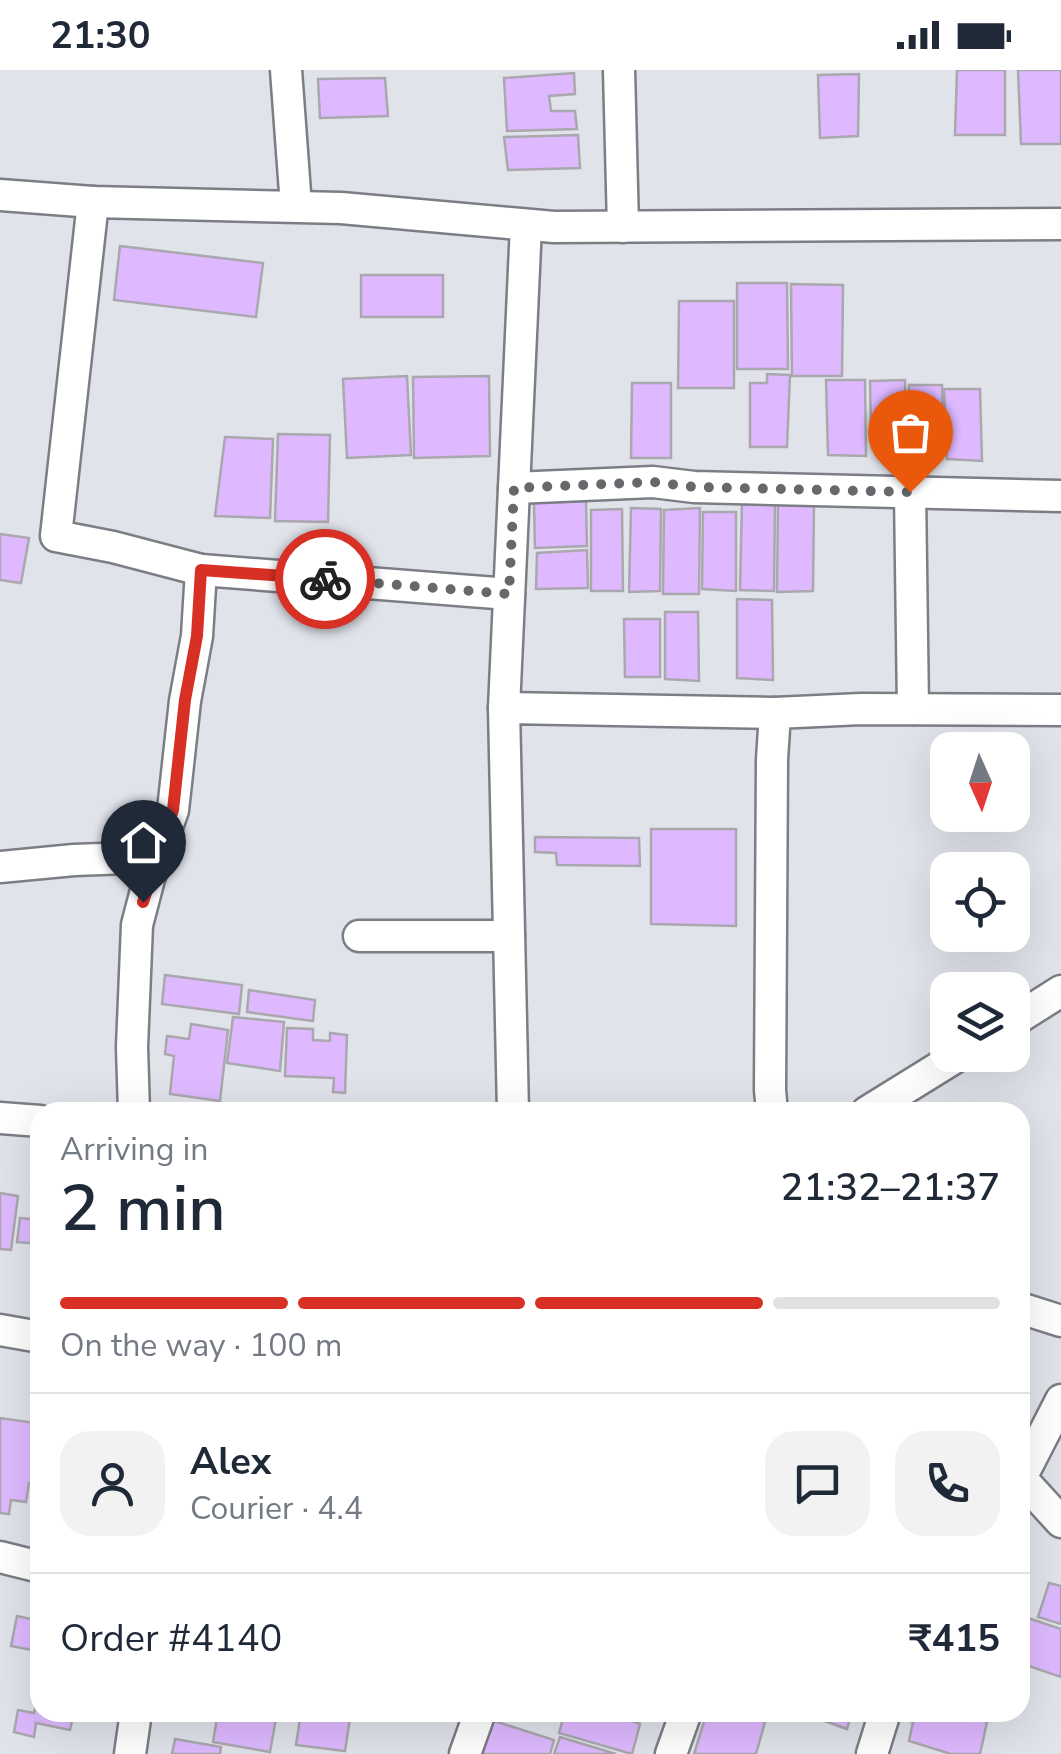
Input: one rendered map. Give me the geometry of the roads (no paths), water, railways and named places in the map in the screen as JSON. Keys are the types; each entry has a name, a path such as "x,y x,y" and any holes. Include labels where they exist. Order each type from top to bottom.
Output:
{"street":[{"path":"286,70 296,206"},
{"path":"619,70 622,228"},
{"path":"0,195 93,202 296,206 622,228 1061,224"},
{"path":"93,202 56,536 201,570 509,594"},
{"path":"513,1102 504,708 526,224"},
{"path":"514,488 653,482 694,487 1061,496"},
{"path":"910,492 913,710"},
{"path":"134,1102 136,925 173,810 185,700 197,636 201,570"},
{"path":"504,708 775,713 862,709 1061,710"},
{"path":"771,1102 775,713"},
{"path":"0,867 156,857"},
{"path":"359,936 509,936"},
{"path":"1030,1011 1061,992"},
{"path":"883,1102 932,1072"},
{"path":"0,1118 30,1120"},
{"path":"1030,1311 1061,1321"},
{"path":"0,1330 30,1335"},
{"path":"1030,1460 1061,1400"},
{"path":"1030,1489 1061,1522"},
{"path":"0,1557 30,1565"},
{"path":"130,1754 135,1722"},
{"path":"465,1754 476,1722"},
{"path":"670,1754 682,1722"},
{"path":"872,1754 882,1722"}]}
